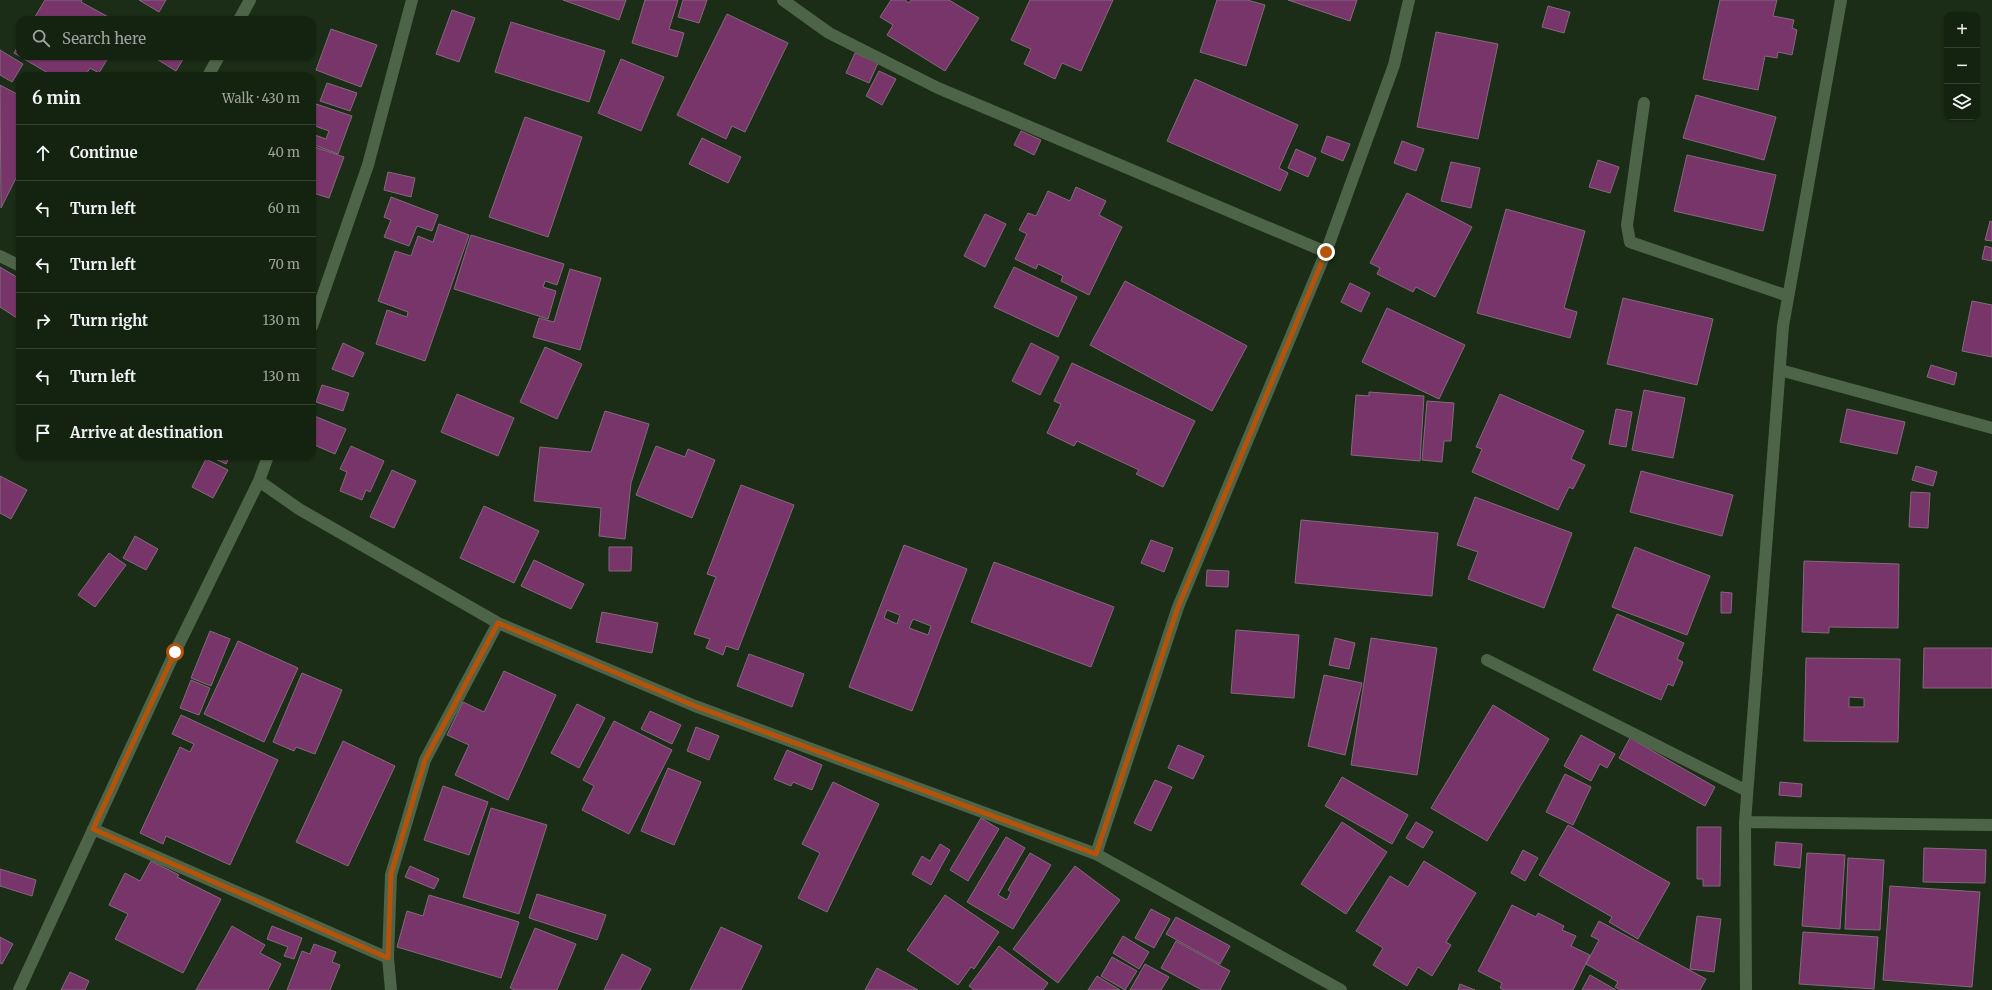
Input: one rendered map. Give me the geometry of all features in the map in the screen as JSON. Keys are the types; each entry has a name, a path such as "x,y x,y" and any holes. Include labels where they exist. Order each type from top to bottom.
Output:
{"street":[{"path":"241,16 250,0"},
{"path":"316,314 368,165 412,0"},
{"path":"1096,854 1178,607 1326,252 1394,65 1408,0"},
{"path":"1746,990 1745,822 1783,326 1841,0"},
{"path":"787,1 829,33 938,88 1326,252"},
{"path":"210,72 217,60"},
{"path":"1644,103 1627,225 1630,242 1788,296"},
{"path":"0,256 16,264"},
{"path":"1780,370 1992,428"},
{"path":"19,990 175,652 259,481 267,460"},
{"path":"259,481 299,509 498,623 695,706 1096,854 1340,990"},
{"path":"391,990 388,958 391,874 425,760 498,623"},
{"path":"1487,660 1748,791"},
{"path":"1745,822 1992,825"},
{"path":"93,829 388,958"}],"building":[{"path":"45,0 82,0 81,2 107,16 35,16"},
{"path":"139,0 166,0 159,12"},
{"path":"563,0 626,0 619,20"},
{"path":"645,0 678,0 669,29 684,33 677,57 632,43"},
{"path":"683,0 707,0 699,23 678,17"},
{"path":"891,0 905,0 909,3 911,0 949,0 979,18 945,71 887,35 893,25 880,17"},
{"path":"1030,0 1113,0 1081,71 1062,63 1055,79 1024,64 1031,49 1011,40"},
{"path":"1217,0 1247,0 1265,5 1246,66 1200,52"},
{"path":"1288,0 1357,0 1350,21"},
{"path":"1720,0 1777,0 1773,16 1794,20 1792,28 1797,30 1792,55 1778,52 1777,58 1765,56 1758,90 1703,79"},
{"path":"1548,6 1570,12 1564,33 1542,27"},
{"path":"452,10 475,18 459,62 436,54"},
{"path":"727,14 788,43 745,132 732,126 726,139 677,115"},
{"path":"511,22 605,51 589,102 495,72"},
{"path":"331,29 377,45 361,87 316,70"},
{"path":"1436,32 1498,44 1478,139 1417,127"},
{"path":"0,50 23,64 18,72 16,72 16,75 12,82 0,75"},
{"path":"855,53 878,63 869,83 846,73"},
{"path":"621,59 664,77 641,131 598,113"},
{"path":"26,60 107,60 100,72 90,68 88,72 46,72"},
{"path":"158,60 183,60 176,71"},
{"path":"879,71 896,79 882,105 866,96"},
{"path":"1195,79 1298,125 1279,168 1288,173 1280,191 1167,141"},
{"path":"327,83 357,93 350,111 320,101"},
{"path":"0,85 16,93 16,178 1,208"},
{"path":"1696,95 1776,117 1764,160 1683,138"},
{"path":"316,104 352,116 338,154 316,146 316,135 326,139 329,131 316,126"},
{"path":"525,117 582,137 548,237 489,217"},
{"path":"1021,131 1041,140 1034,155 1014,145"},
{"path":"1327,136 1350,144 1343,161 1321,152"},
{"path":"702,138 741,157 728,183 689,164"},
{"path":"1402,141 1424,149 1416,171 1394,163"},
{"path":"316,147 344,157 329,198 316,194"},
{"path":"1296,149 1316,158 1308,177 1288,168"},
{"path":"1687,155 1776,175 1763,231 1674,211"},
{"path":"1598,160 1619,167 1610,193 1589,187"},
{"path":"1451,162 1480,168 1471,208 1441,201"},
{"path":"388,172 415,178 411,197 384,190"},
{"path":"1076,187 1106,201 1099,215 1122,227 1089,295 1061,281 1063,276 1038,264 1036,269 1015,259 1027,234 1019,230 1028,213 1036,216 1048,191 1070,201"},
{"path":"1407,193 1472,227 1435,297 1416,287 1413,292 1377,274 1380,268 1370,263"},
{"path":"391,197 438,215 432,231 417,226 409,246 384,237 391,220 384,217"},
{"path":"1506,209 1585,231 1564,308 1577,312 1570,338 1477,313"},
{"path":"985,214 1006,224 985,267 964,256"},
{"path":"1990,221 1992,222 1992,241 1985,240"},
{"path":"439,224 469,235 425,361 376,344 387,310 407,317 408,312 378,301 395,251 411,256 418,236 433,242"},
{"path":"471,235 564,264 557,285 545,281 543,287 556,291 548,319 454,289"},
{"path":"1985,246 1992,248 1992,261 1982,259"},
{"path":"0,267 16,277 16,317 0,307"},
{"path":"1014,267 1077,297 1058,337 994,307"},
{"path":"570,269 601,278 580,350 533,337 539,318 554,322"},
{"path":"1125,281 1247,346 1212,411 1090,345"},
{"path":"1350,283 1370,293 1361,312 1341,302"},
{"path":"1623,298 1713,319 1697,385 1607,364"},
{"path":"1972,301 1992,305 1992,357 1962,351"},
{"path":"1387,308 1465,345 1439,399 1362,362"},
{"path":"343,343 364,353 353,377 332,369"},
{"path":"1031,343 1059,357 1040,395 1012,381"},
{"path":"545,347 582,364 557,419 520,402"},
{"path":"1072,363 1195,421 1163,487 1136,474 1139,470 1077,441 1074,446 1047,433 1061,404 1054,401"},
{"path":"1931,365 1957,373 1954,385 1927,377"},
{"path":"322,385 349,393 343,411 316,402"},
{"path":"1644,390 1685,398 1673,458 1632,450"},
{"path":"1369,392 1424,396 1420,461 1351,455 1356,395 1369,396"},
{"path":"457,394 514,418 498,456 441,432"},
{"path":"1500,394 1584,431 1571,459 1585,465 1573,489 1569,487 1558,510 1472,472 1482,449 1476,447"},
{"path":"1427,401 1454,403 1451,441 1444,441 1442,462 1422,460"},
{"path":"1616,409 1632,412 1626,447 1609,444"},
{"path":"1847,409 1905,422 1897,454 1840,442"},
{"path":"605,411 649,424 631,483 625,539 599,536 601,508 534,501 540,447 591,452"},
{"path":"316,417 346,429 335,454 316,446"},
{"path":"351,446 384,461 370,492 366,490 362,500 340,491 347,472 340,469"},
{"path":"656,446 685,457 688,449 715,460 692,518 636,495"},
{"path":"206,460 228,470 213,498 192,487"},
{"path":"218,460 228,460 226,464"},
{"path":"1916,466 1937,472 1933,486 1912,480"},
{"path":"392,470 416,481 394,528 370,517"},
{"path":"1641,471 1733,495 1722,536 1630,512"},
{"path":"0,476 27,490 11,519 0,513"},
{"path":"741,485 794,505 738,650 726,646 723,655 706,648 710,639 694,634 716,577 707,574"},
{"path":"1911,492 1930,493 1928,528 1909,527"},
{"path":"1475,497 1572,533 1544,608 1468,579 1478,552 1457,545"},
{"path":"484,506 539,531 514,583 460,558"},
{"path":"1301,520 1438,533 1432,596 1295,583"},
{"path":"135,536 158,549 146,570 123,558"},
{"path":"1151,540 1173,548 1164,572 1141,563"},
{"path":"904,545 967,569 912,711 849,687","holes":["887,610 900,615 897,624 884,618","913,619 931,626 928,635 909,628"]},
{"path":"609,547 632,547 631,571 609,571"},
{"path":"1635,547 1710,576 1687,635 1612,607"},
{"path":"109,553 126,565 95,607 78,595"},
{"path":"534,560 584,584 571,609 521,586"},
{"path":"1804,561 1899,564 1898,628 1829,627 1829,633 1802,632"},
{"path":"994,562 1114,607 1091,667 971,622"},
{"path":"1207,570 1229,571 1228,587 1206,586"},
{"path":"1721,592 1732,593 1731,613 1721,613"},
{"path":"602,612 658,623 652,653 596,642"},
{"path":"1617,614 1684,643 1677,659 1683,662 1673,686 1668,684 1661,700 1593,670"},
{"path":"1236,630 1299,635 1294,698 1231,693"},
{"path":"210,631 230,639 211,686 191,678"},
{"path":"1335,638 1355,643 1349,669 1329,665"},
{"path":"1371,638 1437,648 1417,775 1351,765"},
{"path":"238,641 298,668 264,742 204,714"},
{"path":"1924,648 1992,648 1992,688 1923,688"},
{"path":"749,654 804,674 792,707 737,686"},
{"path":"1806,658 1900,659 1898,742 1804,741","holes":["1849,697 1864,698 1864,707 1849,707"]},
{"path":"504,671 556,695 508,800 455,775 469,745 447,735 463,702 484,712"},
{"path":"302,673 342,690 315,754 296,747 294,751 273,742"},
{"path":"1324,675 1362,683 1345,755 1308,746"},
{"path":"191,680 210,688 199,715 180,708"},
{"path":"577,704 605,718 579,768 551,753"},
{"path":"1493,705 1549,739 1487,841 1431,808"},
{"path":"650,711 681,725 672,744 641,729"},
{"path":"181,715 278,760 230,865 166,836 163,844 140,833 180,747 190,752 194,744 172,734"},
{"path":"614,721 672,750 629,834 582,810 594,786 583,780"},
{"path":"696,727 719,736 709,760 687,751"},
{"path":"1581,735 1615,754 1607,768 1600,764 1591,781 1564,766"},
{"path":"1630,738 1715,787 1705,806 1619,758"},
{"path":"343,741 395,766 348,866 296,842"},
{"path":"1178,745 1204,756 1193,779 1168,768"},
{"path":"787,750 822,765 812,790 793,782 791,786 774,779"},
{"path":"668,768 701,782 674,845 641,831"},
{"path":"1565,774 1591,787 1573,825 1546,812"},
{"path":"1342,777 1408,815 1392,844 1325,806"},
{"path":"1155,780 1172,787 1151,831 1134,823"},
{"path":"833,782 879,804 827,912 798,898 820,853 802,844"},
{"path":"1780,782 1802,784 1801,797 1779,795"},
{"path":"443,786 488,802 469,855 424,840"},
{"path":"491,808 547,825 519,914 463,897"},
{"path":"981,818 999,829 968,881 950,870"},
{"path":"1342,822 1387,852 1346,914 1301,884"},
{"path":"1416,822 1433,832 1423,848 1406,838"},
{"path":"1568,825 1670,883 1638,939 1609,922 1612,917 1539,875"},
{"path":"1697,827 1721,827 1720,886 1703,886 1703,879 1697,879"},
{"path":"1006,837 1025,848 998,895 1007,900 1011,892 1008,890 1030,853 1051,865 1013,929 967,902"},
{"path":"1776,842 1802,844 1800,868 1774,865"},
{"path":"940,844 950,850 931,885 912,874 922,856 930,861"},
{"path":"1924,848 1986,850 1985,883 1923,882"},
{"path":"1523,850 1538,858 1525,881 1511,873"},
{"path":"1807,853 1845,855 1840,929 1802,926"},
{"path":"1848,858 1884,860 1880,930 1845,929"},
{"path":"151,861 179,875 177,877 221,899 183,973 115,939 128,914 109,905 125,873 140,881"},
{"path":"1424,861 1476,893 1446,942 1451,945 1432,976 1418,967 1407,986 1373,965 1383,948 1356,931 1390,876 1408,887"},
{"path":"410,866 439,879 434,889 405,877"},
{"path":"1075,866 1120,900 1058,983 1013,949"},
{"path":"0,869 36,880 32,896 0,886"},
{"path":"1890,886 1980,892 1972,987 1883,980"},
{"path":"537,894 606,915 597,940 529,918"},
{"path":"429,895 519,922 501,978 397,947 407,911 423,916"},
{"path":"945,895 999,932 974,969 971,967 958,985 907,950"},
{"path":"1512,905 1536,917 1538,913 1564,926 1562,930 1576,936 1571,946 1590,955 1573,990 1504,990 1500,988 1502,983 1478,971"},
{"path":"1151,909 1170,919 1154,948 1135,938"},
{"path":"1697,916 1721,919 1714,972 1690,969"},
{"path":"1176,917 1230,946 1220,964 1166,934"},
{"path":"1599,921 1706,979 1700,990 1620,990 1615,987 1618,982 1586,964 1599,940 1591,936"},
{"path":"232,926 265,945 260,953 281,964 268,990 196,990"},
{"path":"272,926 302,938 294,959 284,956 288,947 267,939"},
{"path":"721,927 762,946 741,990 690,990"},
{"path":"535,928 576,944 557,990 515,990 510,988"},
{"path":"1803,932 1878,937 1874,989 1799,984"},
{"path":"1123,936 1149,952 1139,969 1113,953"},
{"path":"0,937 13,944 2,964 0,963"},
{"path":"1176,941 1230,971 1220,990 1202,990 1161,968"},
{"path":"314,944 336,952 332,962 340,965 330,990 287,990 302,951 310,954"},
{"path":"999,946 1048,983 1043,990 974,990 969,986"},
{"path":"622,954 651,969 640,990 604,990"},
{"path":"1112,957 1137,971 1125,990 1101,976"},
{"path":"1145,964 1169,977 1161,990 1130,990"},
{"path":"877,968 918,990 865,990"},
{"path":"70,972 89,981 85,990 61,990"},
{"path":"1590,975 1616,990 1582,990"},
{"path":"1097,976 1120,990 1088,990"},
{"path":"1460,984 1475,990 1458,990"}],"route":[{"path":"175,652 93,829 388,958 391,874 425,760 498,623 695,706 1096,854 1178,607 1326,252"}]}
